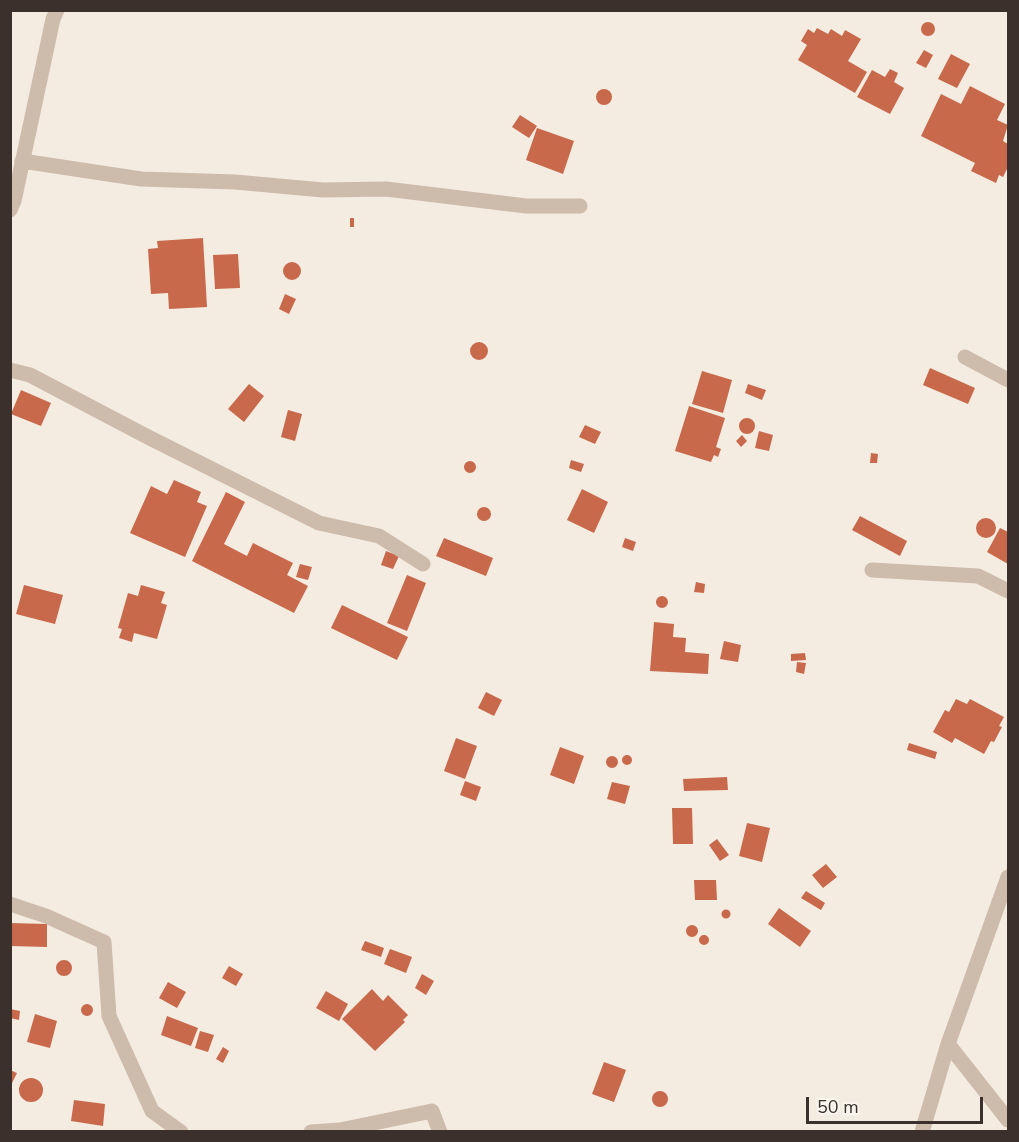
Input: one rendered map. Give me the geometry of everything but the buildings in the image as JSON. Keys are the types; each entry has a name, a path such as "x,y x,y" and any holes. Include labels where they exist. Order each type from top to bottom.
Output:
{"street":[{"path":"10,210 53,19 57,10"},
{"path":"22,161 141,179 235,182 323,190 386,189 526,206 580,206"},
{"path":"965,357 1008,380"},
{"path":"10,370 30,375 318,523 379,536 423,564"},
{"path":"872,570 978,576 1008,591"},
{"path":"922,1131 948,1044 1008,877"},
{"path":"10,904 46,916 104,942 109,1016 153,1111 181,1131"},
{"path":"948,1044 1008,1120"},
{"path":"311,1131 340,1130 432,1110 440,1131"}]}
